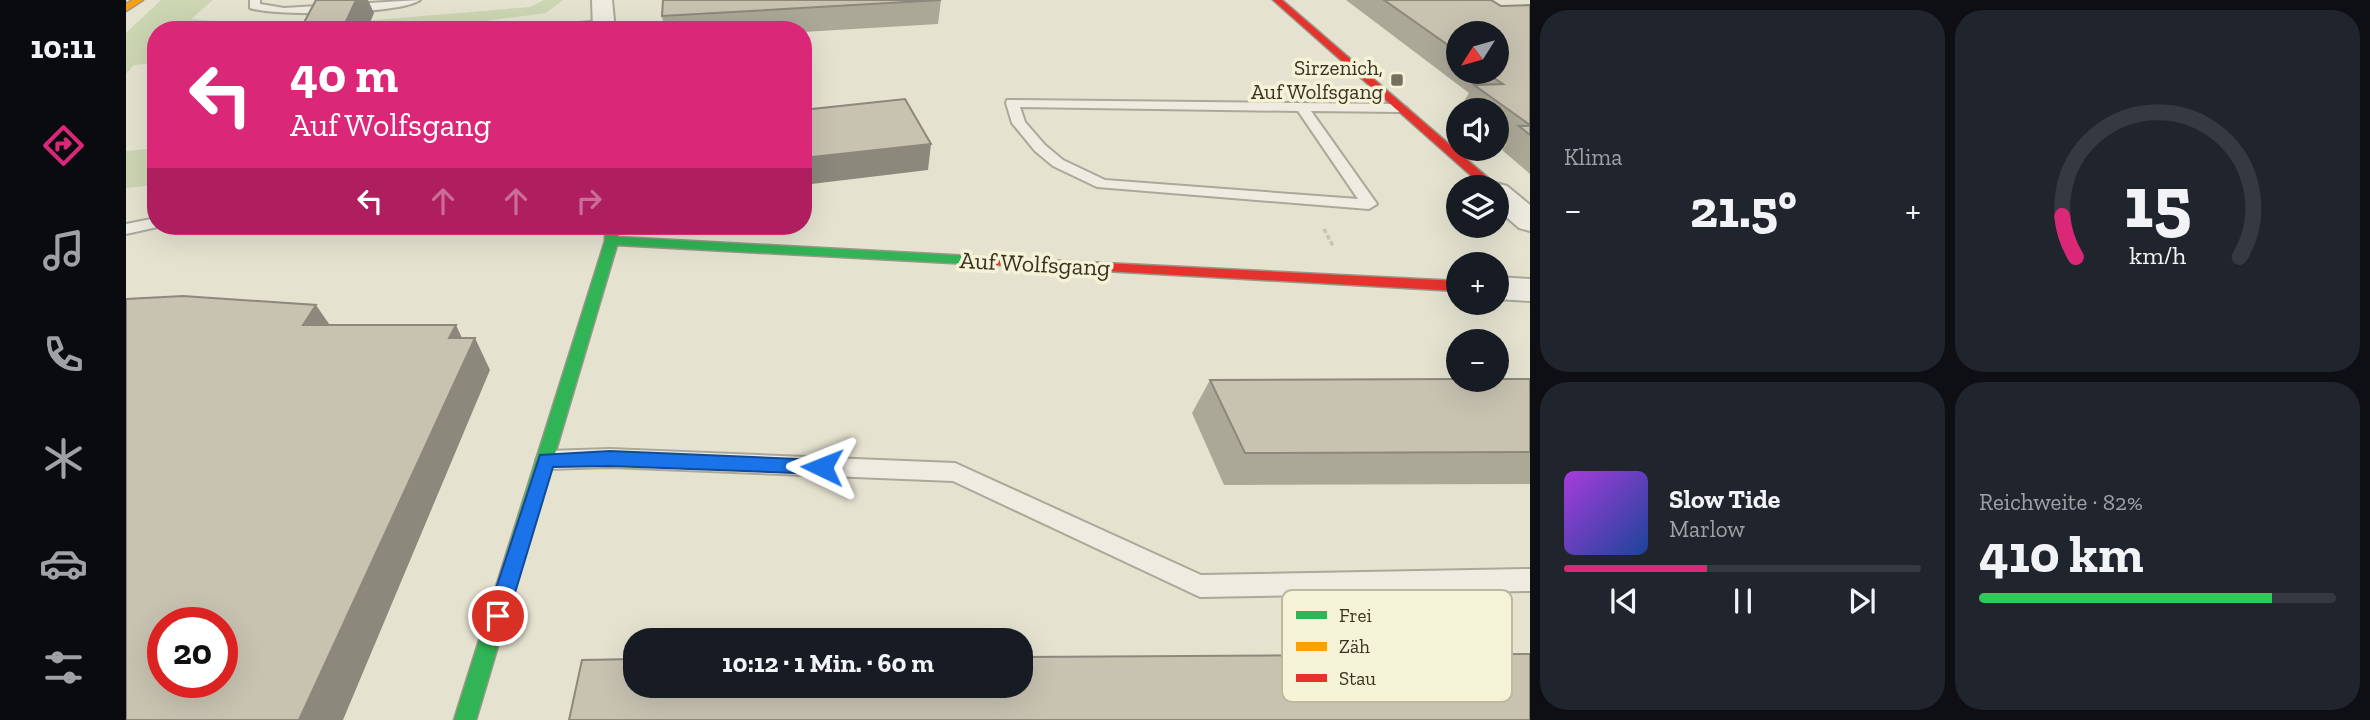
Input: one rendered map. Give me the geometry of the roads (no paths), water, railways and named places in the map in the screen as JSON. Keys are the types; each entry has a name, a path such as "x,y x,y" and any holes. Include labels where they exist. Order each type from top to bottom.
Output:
{"main road":[{"path":"126,8 139,0"},
{"path":"1277,0 1477,175"},
{"name":"Auf Wolfsgang","path":"465,720 547,460 611,235"},
{"name":"Auf Wolfsgang","path":"627,235 1446,285"}],"street":[{"path":"602,0 603,21"},
{"path":"1509,203 1530,221"},
{"path":"1509,289 1530,290"}],"lane":[{"path":"255,0 257,8 285,11 415,0"},
{"path":"1302,107 1369,204 1102,184 1058,163 1040,148 1019,123 1012,103 1400,108"},
{"path":"126,229 147,225"},
{"path":"547,460 610,458 955,472 1199,586 1530,580"}],"place":[{"name":"Sirzenich, Auf Wolfsgang","path":"1397,80"}]}
